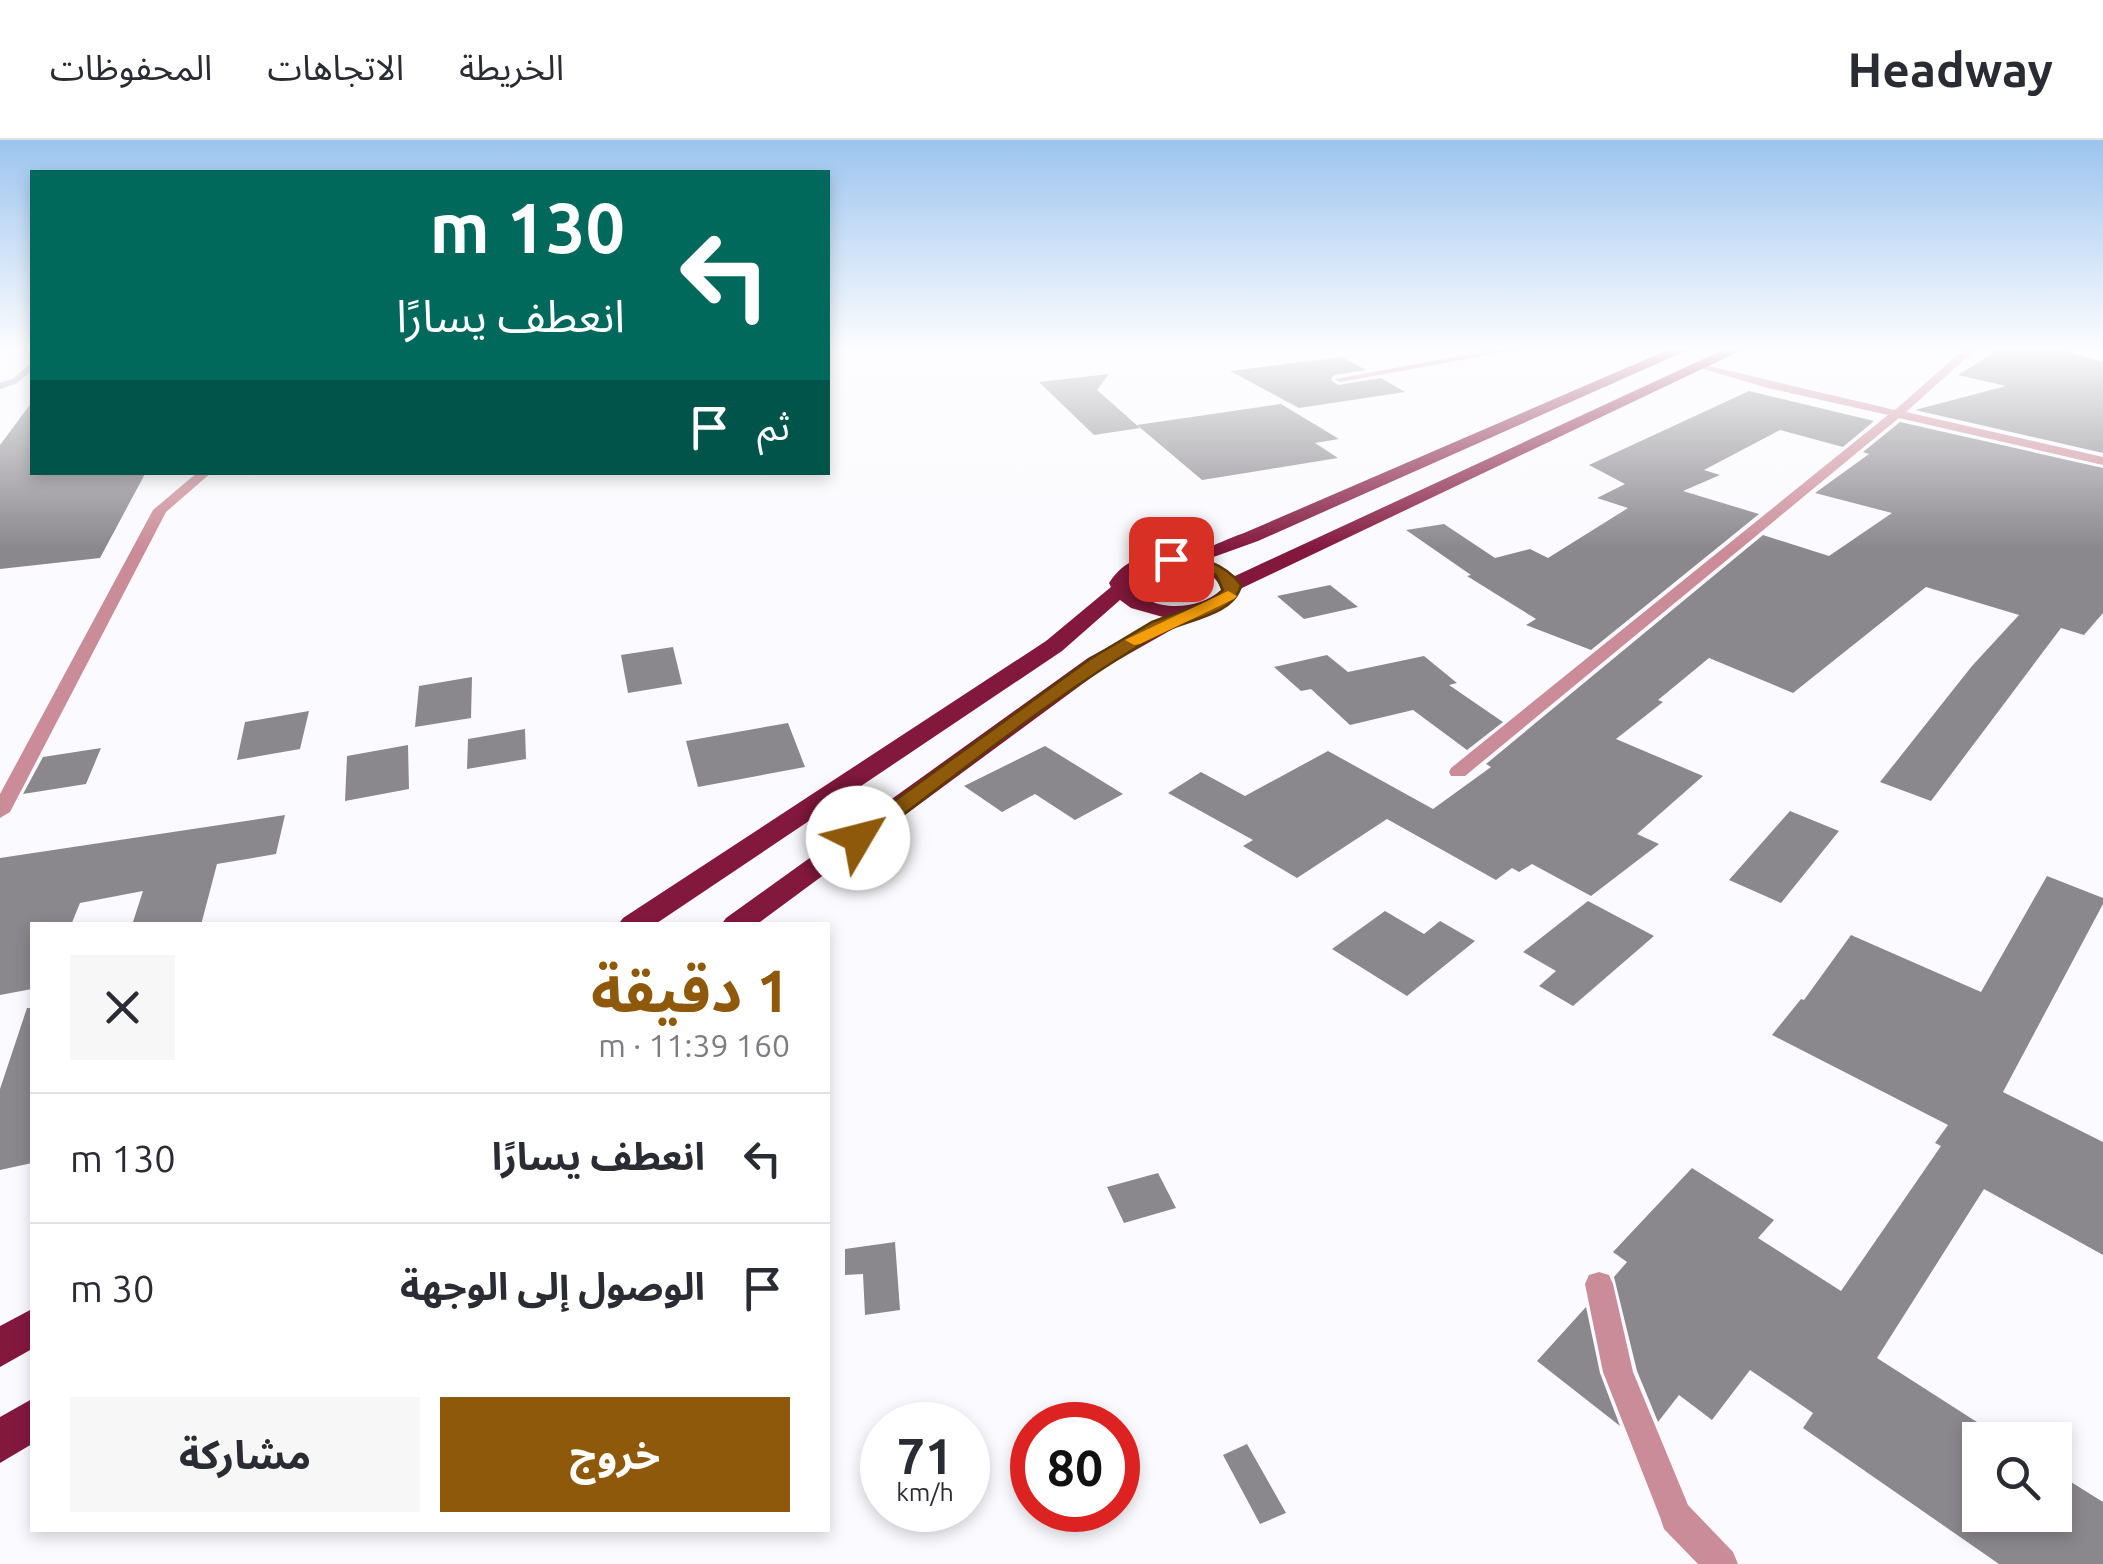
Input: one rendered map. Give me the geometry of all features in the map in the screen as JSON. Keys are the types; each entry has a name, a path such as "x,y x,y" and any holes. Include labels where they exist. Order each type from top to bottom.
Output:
{"highway":[{"path":"639,922 1054,646 1120,590 1120,577 1134,566 1185,560 1251,537 1529,415"},
{"path":"740,922 1096,663 1193,610 1218,604 1227,598 1232,585 1597,415"},
{"path":"1185,560 1222,572 1232,585"},
{"path":"1120,590 1148,607 1193,610"},
{"path":"0,1348 30,1327"},
{"path":"0,1442 30,1420"}],"street":[{"path":"1458,772 1895,415"},
{"path":"1903,415 2103,461"},
{"path":"0,812 160,510 202,475"},
{"path":"1599,1284 1618,1372 1676,1517 1721,1564"}],"building":[{"path":"22,415 30,415 30,475 144,475 100,558 0,569 0,445"},
{"path":"1074,415 1126,415 1140,428 1094,435"},
{"path":"1202,415 1300,415 1339,439 1315,443 1338,458 1202,480 1137,425"},
{"path":"1696,415 1851,415 1874,421 1843,447 1780,430 1704,470 1720,475 1683,491 1759,514 1591,650 1526,625 1536,619 1467,576 1471,575 1406,530 1444,524 1495,558 1530,549 1548,558 1628,508 1597,498 1625,484 1589,465"},
{"path":"1939,415 2103,415 2103,453"},
{"path":"1900,422 2103,468 2103,613 2084,635 2061,628 1931,801 1880,782 1972,666 2019,615 1926,587 1793,693 1709,658 1658,700 1663,702 1616,739 1703,776 1637,834 1659,844 1591,896 1532,864 1519,872 1512,868 1496,880 1387,819 1297,878 1243,846 1253,840 1168,793 1201,772 1245,796 1328,751 1433,809 1491,767 1486,764 1763,535 1829,556 1892,513 1815,493 1869,454 1863,452"},
{"path":"1330,585 1358,607 1304,619 1277,596"},
{"path":"673,647 682,684 628,693 621,655"},
{"path":"1327,655 1348,672 1424,656 1457,683 1449,685 1503,722 1467,750 1413,710 1350,725 1311,689 1301,691 1274,667"},
{"path":"472,677 471,718 415,727 419,686"},
{"path":"309,711 300,749 237,760 245,722"},
{"path":"788,723 805,767 698,787 686,741"},
{"path":"525,729 526,759 467,769 468,739"},
{"path":"408,745 409,789 345,801 347,756"},
{"path":"1045,746 1123,794 1075,820 1035,794 1002,812 964,786"},
{"path":"101,748 86,784 23,794 43,757"},
{"path":"1790,811 1839,831 1781,903 1729,880"},
{"path":"285,815 276,854 217,864 202,922 133,922 143,891 80,903 72,922 30,922 30,989 0,995 0,858"},
{"path":"2047,876 2103,898 2003,1092 2103,1142 2103,1255 1984,1189 1877,1358 1977,1422 1962,1422 1962,1532 2072,1532 2072,1483 2103,1502 2103,1564 1999,1564 1803,1428 1813,1413 1750,1370 1712,1420 1679,1395 1658,1422 1637,1371 1614,1277 1627,1262 1613,1252 1692,1168 1774,1220 1758,1238 1841,1291 1941,1146 1935,1143 1948,1125 1772,1035 1804,1000 1851,935 1981,992"},
{"path":"1588,901 1654,936 1573,1006 1539,986 1556,971 1523,952"},
{"path":"1385,911 1424,934 1440,921 1475,941 1407,996 1332,949"},
{"path":"30,1008 30,1163 0,1170 0,1089"},
{"path":"1158,1173 1176,1208 1124,1223 1107,1187"},
{"path":"895,1242 900,1310 865,1315 863,1274 845,1275 845,1249"},
{"path":"1586,1307 1600,1373 1620,1426 1537,1361"},
{"path":"1247,1444 1286,1513 1260,1524 1223,1455"}],"slow traffic":[{"path":"1134,640 1193,610 1218,604 1228,596"}],"route":[{"path":"858,838 1096,663 1158,626 1218,604 1231,592 1229,578 1212,566 1171,559"}]}
